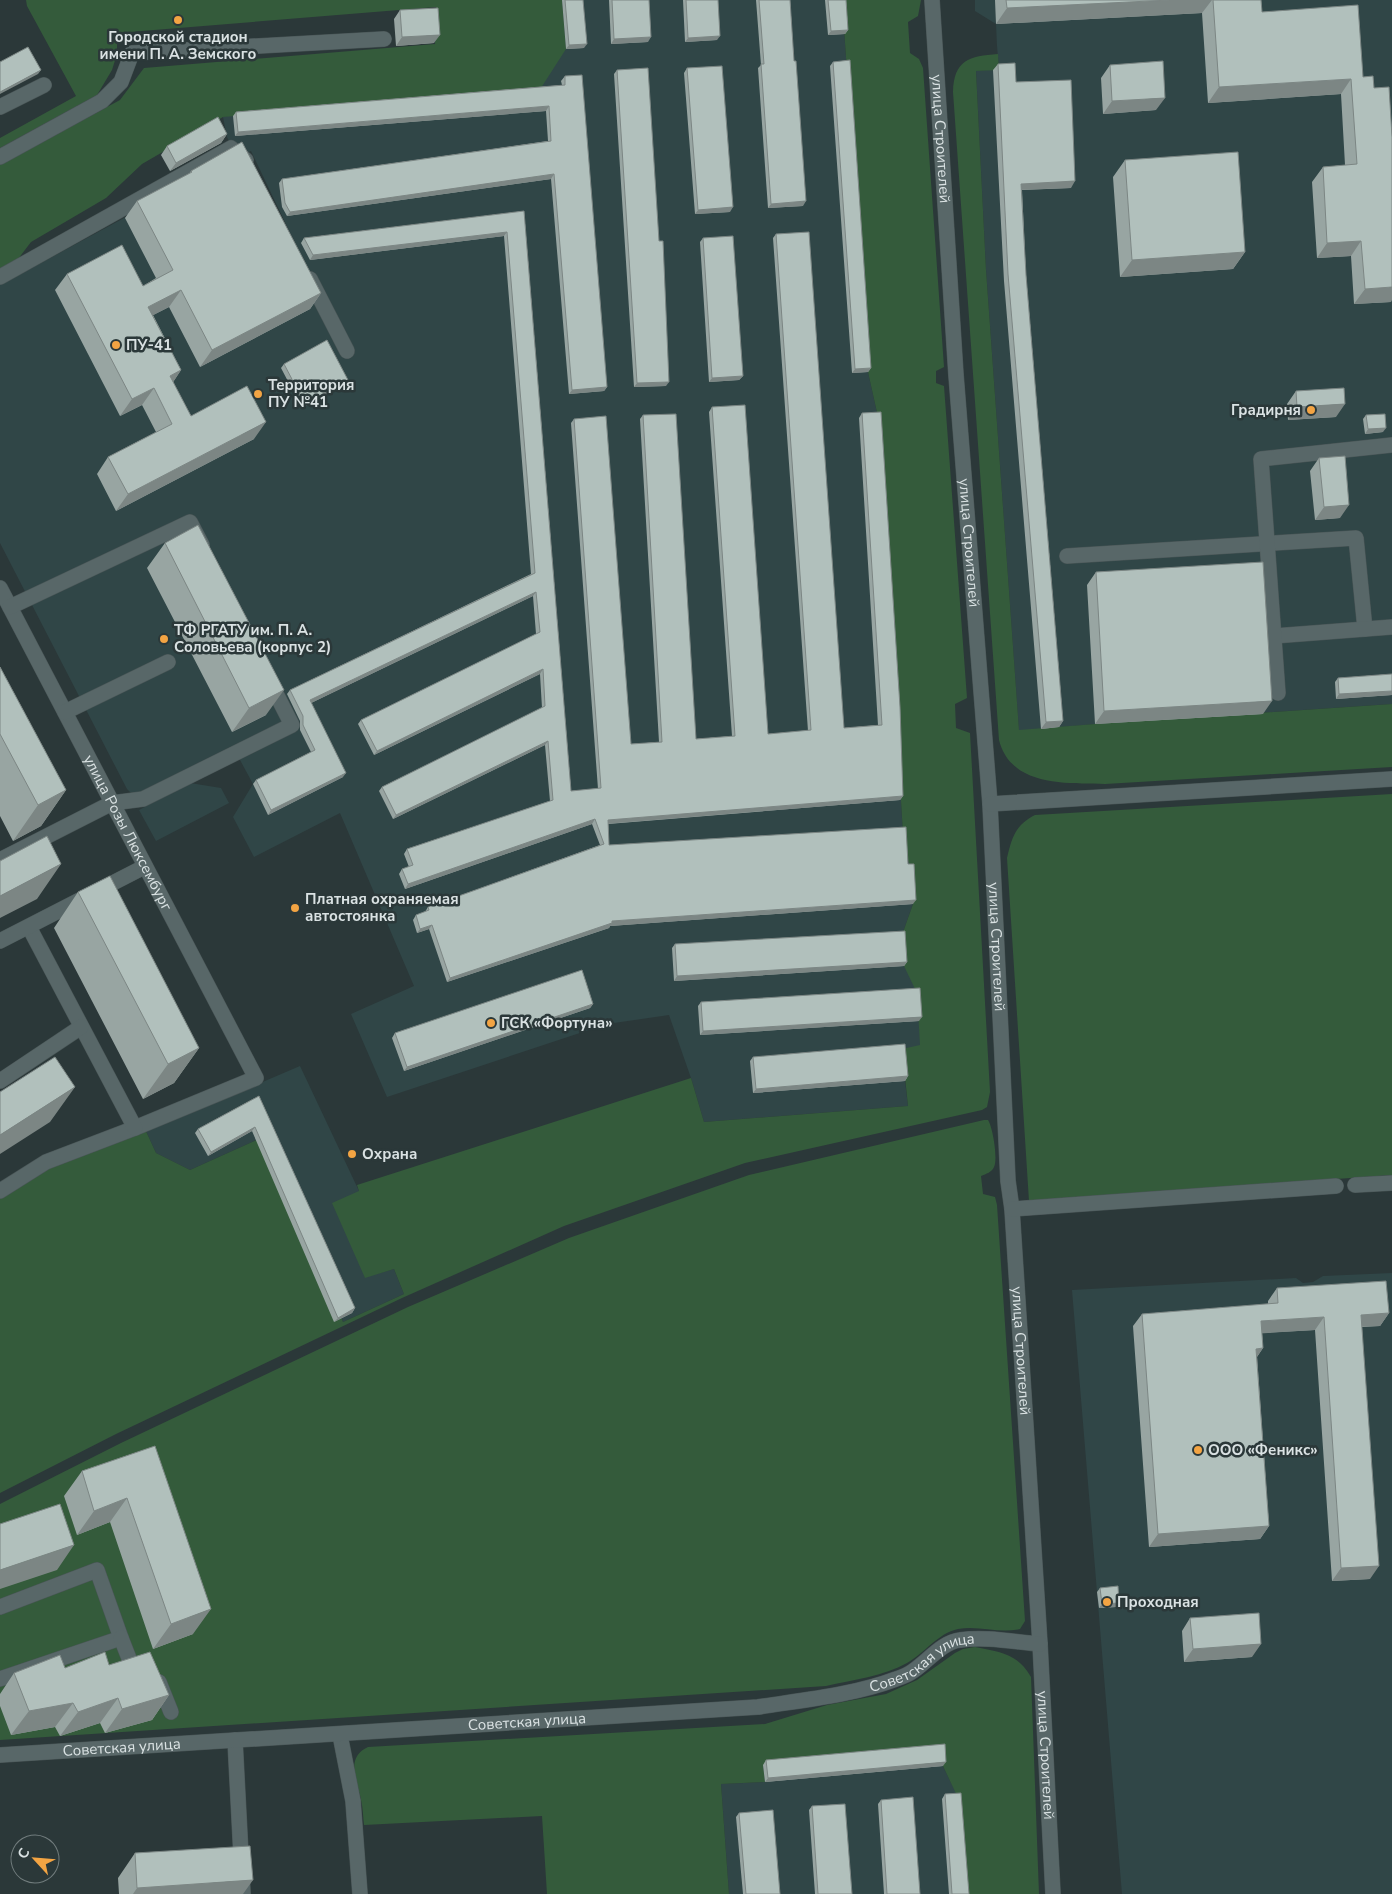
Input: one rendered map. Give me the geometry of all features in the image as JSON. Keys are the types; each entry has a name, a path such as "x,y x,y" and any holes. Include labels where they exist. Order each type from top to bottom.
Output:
{"street":[{"name":"улица Строителей","path":"932,0 956,375 990,804 1008,1172 1040,1644 1053,1894"},
{"path":"0,157 102,101 121,82 132,53 384,39"},
{"path":"0,107 44,85"},
{"path":"0,277 231,148 248,162 253,171"},
{"path":"303,266 347,351"},
{"path":"1278,693 1261,459 1392,445"},
{"path":"10,606 190,522 208,557"},
{"path":"1067,556 1356,538 1365,629"},
{"name":"улица Розы Люксембург","path":"0,588 144,867 256,1078 135,1128"},
{"path":"1274,636 1392,627"},
{"path":"65,712 168,662"},
{"path":"0,860 112,803 143,800 292,724 261,663"},
{"path":"990,804 1392,779"},
{"path":"0,941 144,867"},
{"path":"0,1190 46,1162 135,1128 29,926"},
{"path":"0,1081 81,1027"},
{"path":"1355,1185 1392,1182"},
{"path":"1012,1209 1336,1186"},
{"path":"0,1607 96,1570 132,1666 151,1660 171,1712"},
{"path":"0,1679 121,1638"},
{"name":"Советская улица","path":"0,1755 340,1735 758,1707 825,1696 888,1682 912,1672 946,1646 959,1640 975,1639 1040,1644"},
{"path":"340,1735 353,1801 360,1894"},
{"path":"235,1740 243,1894"}],"shaded area":[{"path":"562,0 842,0 868,372 878,417 904,851 911,868 913,904 902,935 917,993 921,1045 905,1081 908,1106 704,1122 669,1015 607,1024 387,1097 351,1014 414,986 340,813 254,857 233,817 253,784 233,747 140,794 131,793 127,789 0,543 0,285 237,157 227,137 223,117 566,49","holes":["251,151 303,260 237,157"]},
{"path":"975,0 1392,0 1392,704 1019,731 986,270 976,71 999,69 996,24 975,11"},
{"path":"190,783 221,788 229,803 156,841 139,810"},
{"path":"300,1066 359,1191 365,1277 394,1269 404,1294 343,1322 263,1137 190,1170 156,1153 145,1129"},
{"name":"ООО «Феникс»","path":"1392,1273 1392,1894 1122,1894 1072,1290 1296,1278 1303,1283 1313,1282 1323,1276"},
{"path":"942,1749 943,1766 958,1797 965,1894 729,1894 721,1784 764,1782 763,1765"}],"green space":[{"path":"26,0 562,0 566,49 539,91 223,117 142,164 106,198 31,242 15,263 0,271 0,165 120,100 144,68 435,44 436,7 117,33 117,54 112,70 97,95 0,148 0,138 76,96 27,6"},
{"path":"842,0 921,0 918,16 908,22 910,53 919,59 923,68 944,367 936,371 936,383 944,386 967,698 955,704 956,728 970,733 990,1092 987,1107 982,1110 745,1163 564,1226 402,1298 116,1434 0,1493 0,1196 47,1167 145,1129 156,1153 190,1170 263,1137 343,1322 404,1294 394,1269 365,1278 332,1203 359,1191 357,1185 691,1078 704,1122 908,1106 902,1049 920,1045 917,993 904,966 902,935 913,904 911,868 904,851 878,417 868,372"},
{"path":"998,54 999,70 976,71 986,270 1019,730 1392,704 1392,767 1105,784 1057,782 1042,779 1015,767 1005,755 999,740 953,92 956,73 960,66 971,58"},
{"path":"1392,794 1392,1175 1029,1201 1007,858 1015,833 1023,823 1035,815"},
{"path":"988,1120 990,1124 995,1151 993,1169 981,1176 983,1194 995,1197 997,1205 1025,1621 1020,1629 1004,1631 966,1628 951,1631 914,1659 898,1667 868,1677 826,1686 0,1740 0,1504 121,1443 408,1307 569,1238 749,1175"},
{"path":"975,1647 1000,1652 1014,1658 1026,1669 1031,1677 1039,1894 965,1894 958,1798 943,1766 763,1765 765,1782 721,1784 729,1894 547,1894 542,1816 364,1825 362,1803 354,1764 356,1757 368,1747 765,1724 827,1705 886,1694 917,1680 955,1653 963,1649"}],"building":[{"path":"565,0 583,0 587,44 569,45"},
{"path":"612,0 649,0 651,37 614,39"},
{"path":"686,0 718,0 720,36 688,38"},
{"path":"759,0 790,0 806,201 771,204 761,64 764,64"},
{"path":"828,0 846,0 848,30 831,31"},
{"path":"1006,0 1170,0 1007,8"},
{"path":"1213,0 1261,0 1262,12 1358,5 1363,77 1373,76 1374,88 1389,87 1392,137 1392,287 1365,289 1361,241 1327,243 1323,167 1357,164 1351,79 1219,87"},
{"path":"438,8 440,35 402,37 400,10"},
{"path":"28,47 41,70 0,92 0,62"},
{"path":"850,60 871,368 855,369 833,62"},
{"path":"1163,61 1165,98 1112,101 1110,65"},
{"path":"1015,63 1016,82 1071,80 1075,181 1021,184 1026,275 1063,721 1046,722 1008,274 998,64"},
{"path":"722,66 733,207 698,210 687,68"},
{"path":"648,68 659,241 663,241 669,382 637,383 617,70"},
{"path":"582,75 607,387 572,390 554,174 290,212 285,203 282,179 551,141 549,106 238,132 236,112 565,85 565,76"},
{"path":"218,117 227,134 176,163 167,146"},
{"name":"ПУ-41","path":"242,142 321,293 212,350 181,290 148,307 181,370 170,376 191,416 247,386 266,422 128,494 108,457 172,424 154,388 132,399 67,274 122,245 143,286 173,270 137,201 192,172"},
{"path":"1238,152 1245,252 1132,260 1125,160"},
{"path":"524,211 571,791 601,788 574,419 606,416 631,744 662,742 643,415 676,414 696,739 735,736 712,407 745,405 768,734 811,730 776,234 809,232 844,728 882,725 862,413 881,412 900,707 903,796 608,820 609,845 906,827 908,864 914,864 916,900 612,921 612,923 450,978 432,925 420,929 416,915 429,910 428,907 604,844 595,819 408,884 402,869 413,865 407,849 553,800 548,741 396,815 382,787 545,706 543,669 377,751 361,720 540,632 536,592 310,700 346,773 271,810 256,780 315,750 303,725 303,716 290,690 535,573 507,232 313,255 304,238"},
{"path":"733,236 743,376 712,378 703,238"},
{"path":"327,340 348,380 305,404 284,364"},
{"path":"1344,388 1345,404 1297,407 1296,391"},
{"path":"1385,414 1386,428 1368,429 1366,415"},
{"path":"1345,456 1349,505 1324,507 1319,458"},
{"path":"198,525 284,690 249,708 165,543"},
{"path":"1263,562 1272,701 1104,711 1096,572"},
{"path":"0,667 66,790 38,805 0,734"},
{"path":"1392,674 1392,691 1339,694 1338,678"},
{"path":"47,836 61,864 0,896 0,861"},
{"path":"110,876 199,1048 168,1064 78,892"},
{"path":"905,931 907,962 677,976 675,944"},
{"name":"ГСК «Фортуна»","path":"582,970 593,1004 407,1067 395,1033"},
{"path":"920,988 922,1017 703,1031 701,1002"},
{"path":"905,1044 908,1076 756,1089 753,1057"},
{"path":"55,1057 75,1087 0,1135 0,1092"},
{"path":"259,1096 355,1308 338,1318 255,1127 211,1152 198,1129"},
{"path":"1386,1281 1389,1313 1361,1315 1379,1566 1341,1568 1324,1317 1261,1321 1263,1348 1256,1349 1269,1526 1158,1534 1142,1314 1278,1303 1277,1288"},
{"path":"155,1446 211,1609 171,1624 127,1498 94,1511 82,1471"},
{"path":"60,1504 74,1545 0,1570 0,1524"},
{"path":"1118,1586 1119,1603 1102,1604 1100,1588"},
{"path":"1259,1613 1261,1644 1193,1649 1190,1618"},
{"path":"105,1652 109,1665 150,1652 169,1695 122,1709 118,1698 78,1712 73,1703 29,1711 14,1673 60,1655 65,1668"},
{"path":"945,1744 946,1762 768,1778 766,1760"},
{"path":"961,1793 969,1894 952,1894 945,1794"},
{"path":"913,1797 920,1894 887,1894 881,1800"},
{"path":"845,1804 852,1894 818,1894 812,1806"},
{"path":"773,1810 780,1894 746,1894 739,1813"},
{"path":"250,1846 253,1880 137,1888 135,1853"}],"place":[{"name":"Городской стадион имени П. А. Земского","path":"178,20"},
{"name":"ПУ-41","path":"116,345"},
{"name":"Территория ПУ №41","path":"258,394"},
{"name":"Градирня","path":"1311,410"},
{"name":"ТФ РГАТУ им. П. А. Соловьева (корпус 2)","path":"164,639"},
{"name":"Платная охраняемая автостоянка","path":"295,908"},
{"name":"ГСК «Фортуна»","path":"491,1023"},
{"name":"Охрана","path":"352,1154"},
{"name":"ООО «Феникс»","path":"1198,1450"},
{"name":"Проходная","path":"1107,1602"}]}
